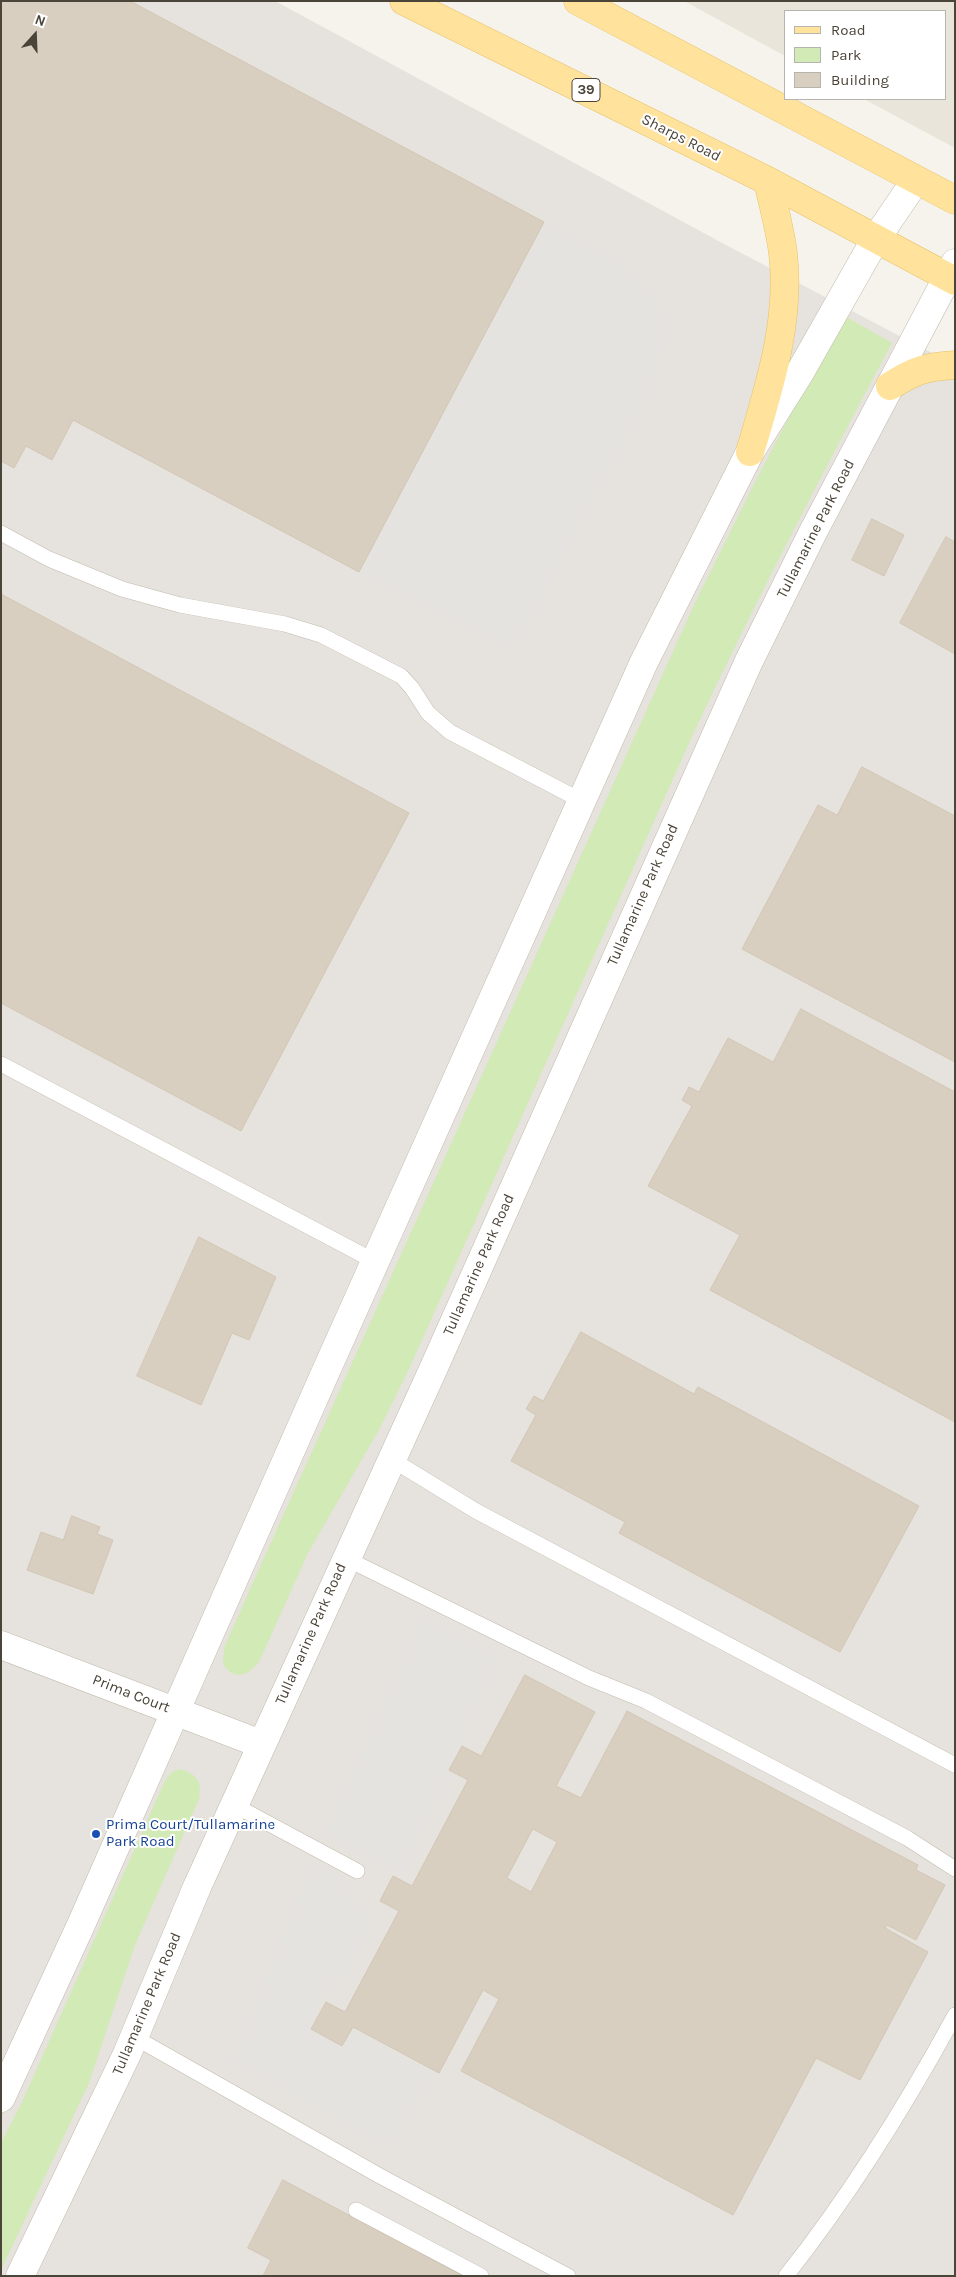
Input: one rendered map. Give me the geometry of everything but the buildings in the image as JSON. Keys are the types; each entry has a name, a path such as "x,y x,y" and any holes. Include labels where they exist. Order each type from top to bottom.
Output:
{"main road":[{"name":"Sharps Road","path":"404,1 768,181 875,240 952,274"},
{"path":"578,1 955,200"},
{"path":"750,452 772,380 784,302 783,254 768,181"},
{"path":"890,386 908,374 925,368 955,365"}],"street":[{"path":"1,2098 80,1927 644,662 750,452 799,374 875,240 916,180"},
{"name":"Tullamarine Park Road","path":"28,2273 134,2037 197,1887 749,661 813,532 952,274"},
{"name":"Prima Court","path":"1,1644 261,1744"}],"lane":[{"path":"1,533 49,559 122,589 180,605 285,624 321,635 401,676 412,688 428,713 450,732 582,801"},
{"path":"1,1064 376,1262"},
{"path":"391,1459 476,1511 955,1765"},
{"path":"345,1558 589,1678 646,1701 907,1838 955,1869"},
{"path":"234,1805 357,1871"},
{"path":"786,2276 816,2236 886,2133 955,2015"},
{"path":"134,2037 372,2171 568,2276"},
{"path":"356,2210 481,2276"}],"shaded area":[{"path":"1,1 275,1 726,245 955,365 955,2276 1,2276"},
{"path":"684,1 955,1 955,148 866,100 946,100 946,10 784,10 784,55"},
{"path":"544,222 632,269 649,287 661,309 668,334 655,378 634,423 514,652 359,572"},
{"path":"421,1616 499,1656 405,1874 324,1834"},
{"path":"311,1862 339,1873 359,1906 375,1913 347,1981 332,1975 312,2024 345,2041 351,2029 433,2072 392,2149 286,2092 253,2070 232,2063"}],"green space":[{"path":"843,315 892,343 790,536 694,732 409,1369 380,1428 308,1553 259,1662 250,1671 236,1675 223,1664 224,1648 259,1569 694,605 755,482"},
{"path":"180,1769 195,1776 200,1788 199,1799 135,1945 89,2083 1,2270 1,2143 23,2100 163,1785 170,1774"}],"place":[{"name":"Prima Court/Tullamarine Park Road","path":"96,1834"}]}
